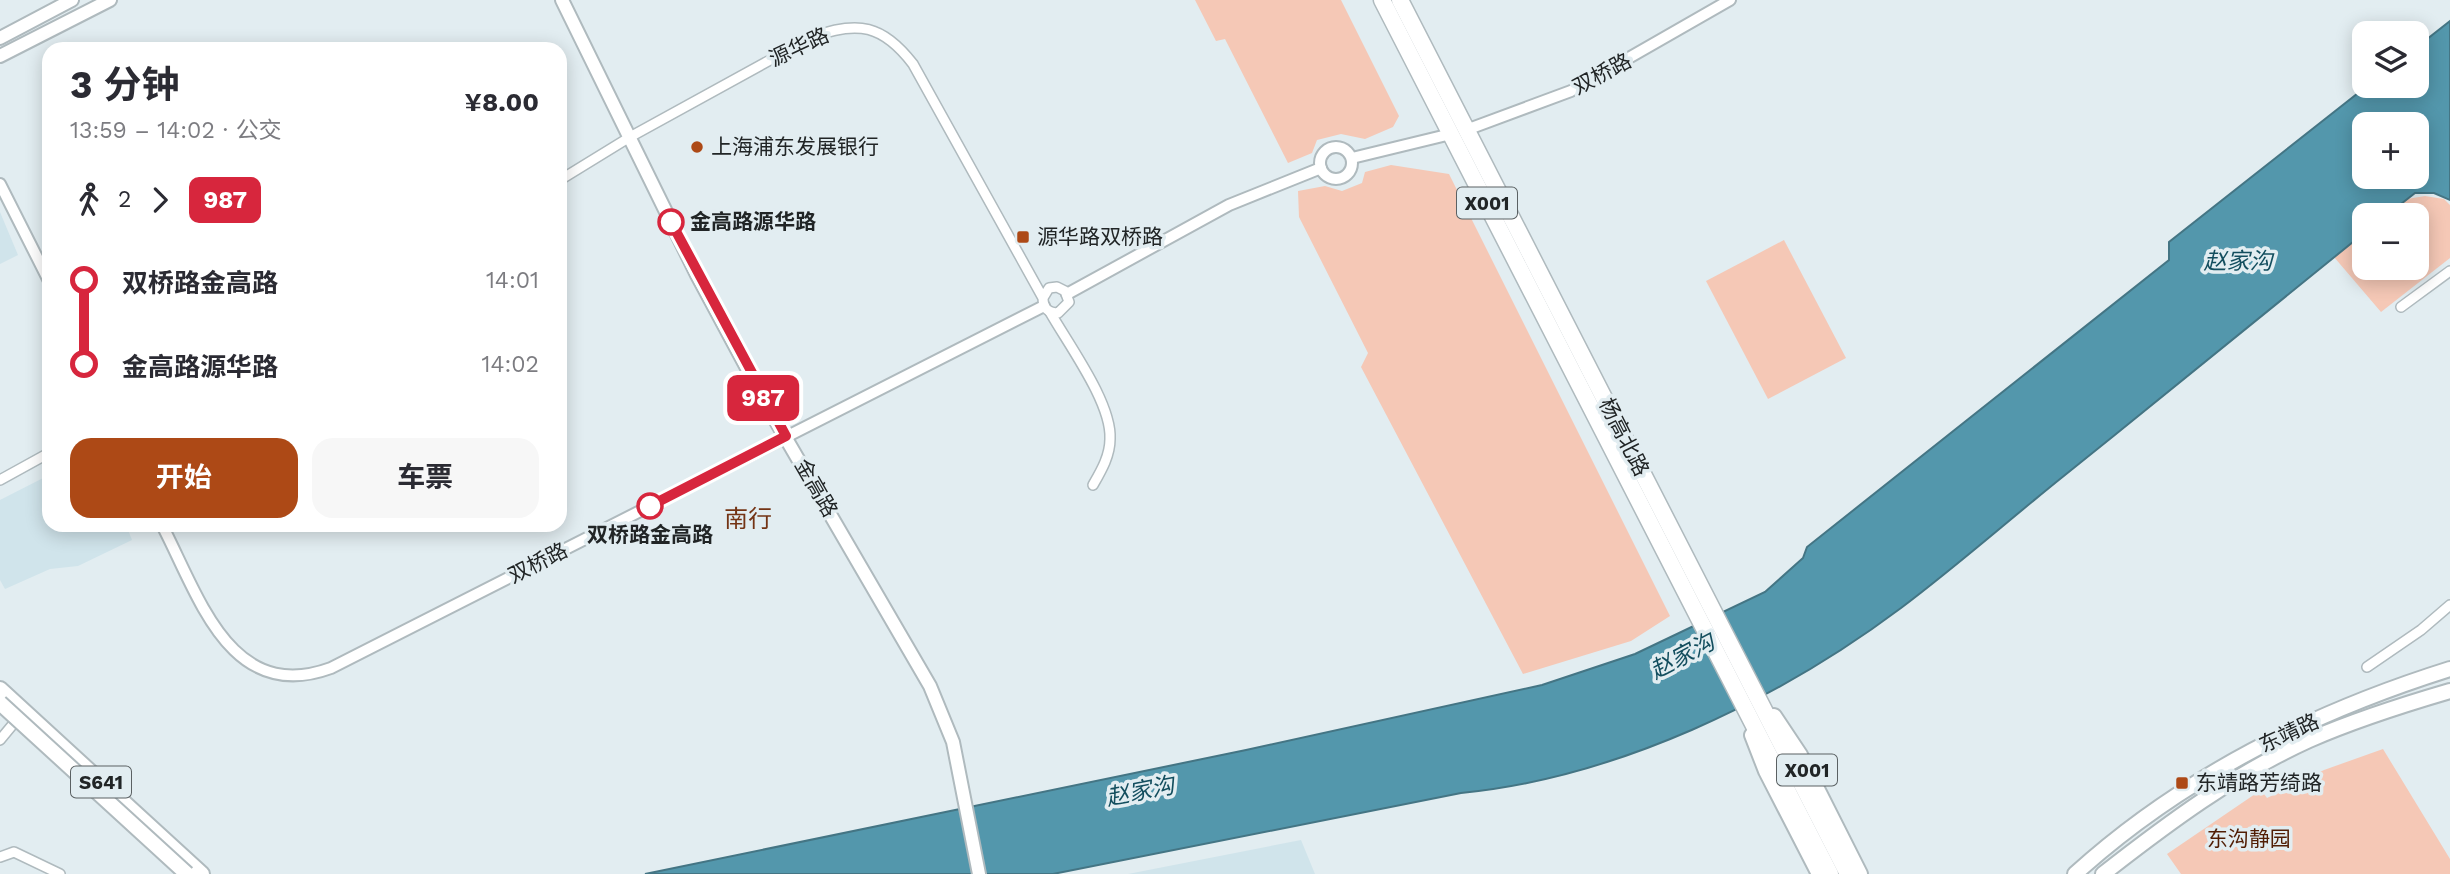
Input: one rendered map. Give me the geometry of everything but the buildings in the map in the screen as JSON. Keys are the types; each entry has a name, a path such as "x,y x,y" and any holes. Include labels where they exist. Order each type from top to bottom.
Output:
{"highway":[{"name":"杨高北路","path":"1382,0 1459,132"},
{"name":"杨高北路","path":"1400,0 1459,132 1737,675 1830,874"},
{"name":"杨高北路","path":"1737,675 1848,874"}],"main road":[{"path":"0,37 72,0"},
{"path":"0,55 110,0"},
{"name":"金高路","path":"562,0 697,275 930,686 956,751 979,874"},
{"name":"东靖路","path":"2075,874 2160,804 2227,763 2301,726 2406,683 2450,669"},
{"name":"X001","path":"1737,675 1766,771 1819,874"},
{"name":"X001","path":"1737,675 1800,755 1860,874"},
{"name":"S641","path":"0,689 202,874"},
{"name":"东靖路","path":"2103,874 2175,818 2306,741 2369,715 2450,691"},
{"name":"S641","path":"0,704 187,874"}],"street":[{"path":"72,0 80,14"},
{"name":"双桥路","path":"1352,158 1459,132 1571,91 1731,0"},
{"name":"源华路","path":"567,176 629,137 812,37 849,27 867,28 885,35 914,64 1045,305 1104,407 1109,425 1108,454 1093,485"},
{"name":"双桥路","path":"1331,147 1341,147 1352,158 1350,172 1341,178 1327,176 1321,168 1323,153 1331,147"},
{"name":"双桥路","path":"1067,294 1229,205 1321,168"},
{"path":"0,184 42,267"},
{"path":"2401,307 2450,271"},
{"path":"1053,287 1061,288 1067,294 1069,302 1065,309 1058,313 1045,305 1053,287"},
{"name":"双桥路","path":"166,532 212,622 234,653 249,664 271,674 312,676 1045,305"},
{"path":"0,480 42,457"},
{"path":"2367,667 2421,630 2450,605"},
{"path":"0,740 20,716"},
{"path":"0,857 14,852 60,874"}],"shaded area":[{"path":"0,212 18,255 0,264"},
{"path":"42,479 42,532 129,532 132,540 78,566 50,569 5,589 0,580 0,500"},
{"path":"1301,840 1315,874 1128,874"}],"green space":[{"path":"1195,0 1341,0 1399,116 1393,127 1365,139 1341,134 1317,140 1312,153 1288,163 1225,39 1216,41"},
{"path":"1391,165 1449,174 1670,616 1631,641 1523,674 1361,367 1368,353 1299,217 1298,191 1325,186 1342,191 1362,183 1365,172"},
{"path":"2425,196 2444,199 2450,205 2450,258 2429,274 2429,203 2402,203 2407,199"},
{"path":"1784,240 1846,358 1768,399 1706,281"},
{"path":"2352,243 2352,278 2334,257"},
{"path":"2354,280 2422,280 2381,312"},
{"name":"东沟静园","path":"2383,749 2450,859 2450,874 2181,874 2167,854 2261,790 2267,798 2324,770"}],"water":[{"name":"赵家沟","path":"2450,21 2450,200 2434,193 2415,193 2402,203 2352,203 2352,243 1922,592 1853,642 1802,674 1692,730 1577,771 1519,785 1461,793 1053,874 645,874 1246,750 1542,685 1635,654 1765,592 1803,558 1807,547 2169,260 2169,242 2352,98 2429,98 2429,38"}],"bus line":[{"name":"987","path":"650,506 786,436 721,320 671,222"}],"place":[{"name":"上海浦东发展银行","path":"697,147"},
{"name":"金高路源华路","path":"671,222"},
{"name":"源华路双桥路","path":"1023,237"},
{"name":"双桥路金高路","path":"650,506"},
{"name":"东靖路芳绮路","path":"2182,783"}],"district":[{"name":"南行","path":"748,519"}]}
